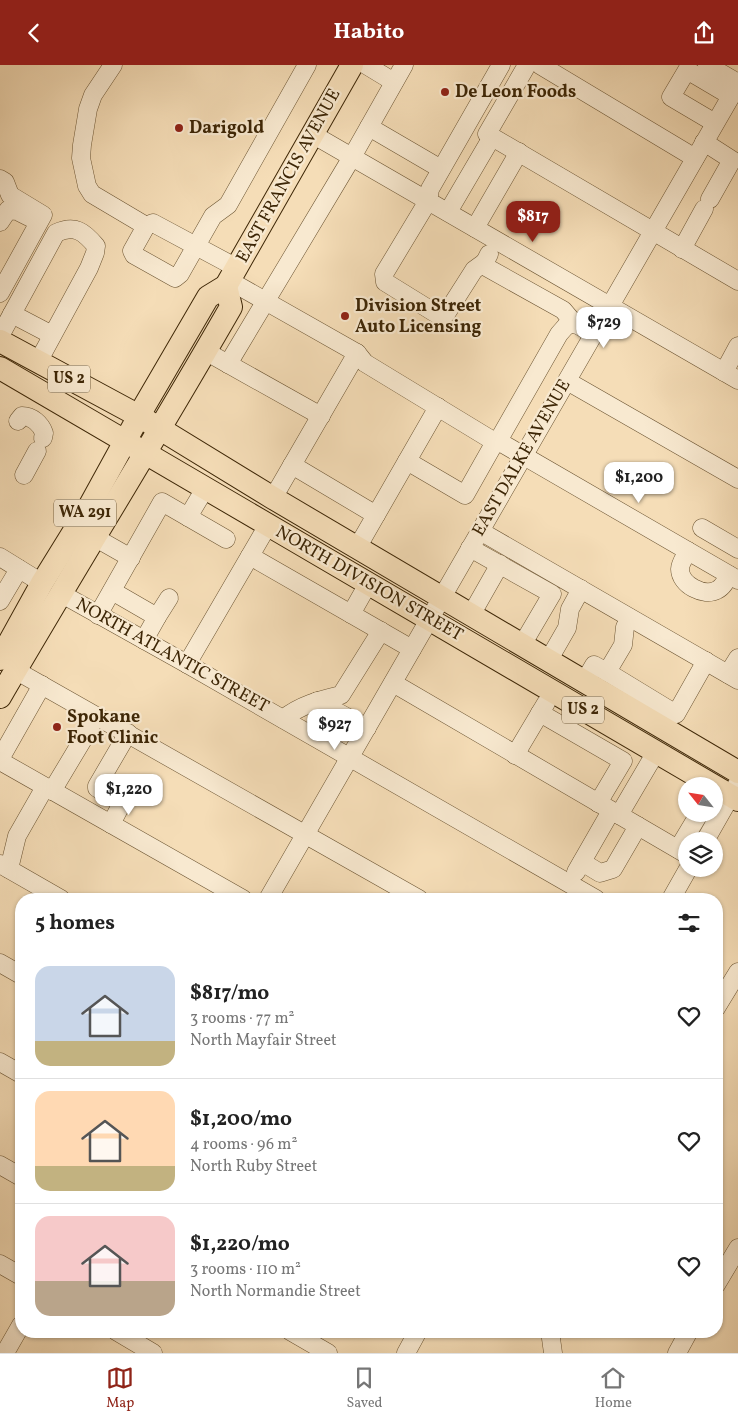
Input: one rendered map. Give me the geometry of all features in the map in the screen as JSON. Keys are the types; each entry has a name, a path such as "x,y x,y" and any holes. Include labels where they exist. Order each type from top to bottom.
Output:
{"main road":[{"name":"EAST FRANCIS AVENUE","path":"139,416 208,297 231,278 352,65"},
{"path":"159,429 231,307 231,278"},
{"name":"NORTH DIVISION STREET","path":"0,341 139,416 273,498 584,682 628,696 671,722 738,772"},
{"name":"NORTH DIVISION STREET","path":"0,368 635,740 736,793"},
{"name":"WA 291","path":"0,697 8,664 51,588 89,507 139,416"},
{"name":"WA 291","path":"51,588 94,537 159,429"}],"street":[{"path":"113,65 93,95 88,109 81,158 87,186 92,194 146,226"},
{"path":"307,65 228,205 213,216 196,246 180,274 175,278 134,255 132,251 146,226 153,223 196,246 231,278 265,301 357,353 365,363 727,574"},
{"path":"366,65 394,82"},
{"path":"228,364 352,157 404,65"},
{"path":"496,240 485,262 474,270 446,314 440,317 385,282 384,274 428,201 430,189 501,65"},
{"path":"527,65 487,134 682,249 736,275"},
{"path":"540,65 700,150 732,160 682,249"},
{"path":"707,65 736,87"},
{"path":"715,123 671,97 688,67 736,87"},
{"name":"EAST DALKE AVENUE","path":"271,893 736,87"},
{"path":"369,127 441,169"},
{"path":"312,134 731,376 738,346"},
{"path":"448,212 492,137"},
{"path":"475,228 519,152"},
{"path":"0,179 5,182 10,195 43,215 0,293"},
{"path":"0,222 8,210 13,209 56,233"},
{"path":"0,336 56,233 65,229 78,229 96,246 95,253 89,268 38,362"},
{"path":"25,289 36,277 54,246 62,240 72,239 83,247 85,255 74,280 73,297"},
{"path":"485,262 486,267 562,310 574,323 594,334"},
{"path":"12,314 52,335"},
{"path":"407,461 465,495 559,334 566,326 574,323"},
{"path":"205,351 320,416"},
{"path":"273,498 357,353"},
{"path":"567,381 738,479"},
{"path":"357,548 438,407"},
{"path":"18,421 22,416 26,416 39,423 44,433 40,445 24,475"},
{"path":"292,465 376,515"},
{"path":"188,517 206,487"},
{"path":"98,615 162,502 226,539"},
{"path":"187,664 268,525"},
{"path":"688,551 680,567 680,573 687,583 704,592 711,592 722,587 733,546 702,528"},
{"path":"480,531 733,677 738,658"},
{"path":"94,537 130,558"},
{"path":"470,548 552,594 522,645"},
{"path":"250,556 412,649"},
{"name":"NORTH ATLANTIC STREET","path":"0,557 98,615 586,893"},
{"path":"471,615 500,564"},
{"path":"0,601 19,569"},
{"path":"351,614 368,584"},
{"path":"548,661 567,628 570,609 581,589"},
{"path":"112,591 157,617"},
{"path":"144,640 169,598"},
{"path":"607,672 623,645 625,627 630,618"},
{"path":"283,719 293,710 341,695 381,631"},
{"path":"671,722 706,661"},
{"path":"8,664 409,893"},
{"path":"584,682 594,665 607,672 628,696"},
{"path":"393,683 609,810 638,826 678,842"},
{"path":"42,685 0,760 232,893"},
{"path":"515,755 553,692"},
{"path":"318,701 367,728"},
{"path":"540,713 623,761"},
{"path":"50,893 4,867 17,836 91,726"},
{"path":"111,824 121,805 120,802 97,788 97,786 128,733"},
{"path":"569,883 609,810 623,761 635,740"},
{"path":"609,810 656,752"},
{"path":"722,813 736,793"},
{"path":"710,832 715,823"},
{"path":"582,862 600,873 614,869 638,826"},
{"path":"674,893 683,877"},
{"path":"0,963 15,972"},
{"path":"723,997 738,972"},
{"path":"0,1062 15,1071"},
{"path":"0,1165 15,1174"},
{"path":"723,1273 738,1248"},
{"path":"0,1264 15,1273"},
{"path":"5,1353 15,1336"},
{"path":"128,1338 153,1353"},
{"path":"302,1338 328,1353"},
{"path":"406,1353 414,1338"},
{"path":"551,1338 553,1353"},
{"path":"677,1353 685,1338"}],"place":[{"name":"De Leon Foods","path":"445,92"},
{"name":"Darigold","path":"179,128"},
{"name":"Division Street Auto Licensing","path":"345,316"},
{"name":"Spokane Foot Clinic","path":"57,727"}]}
